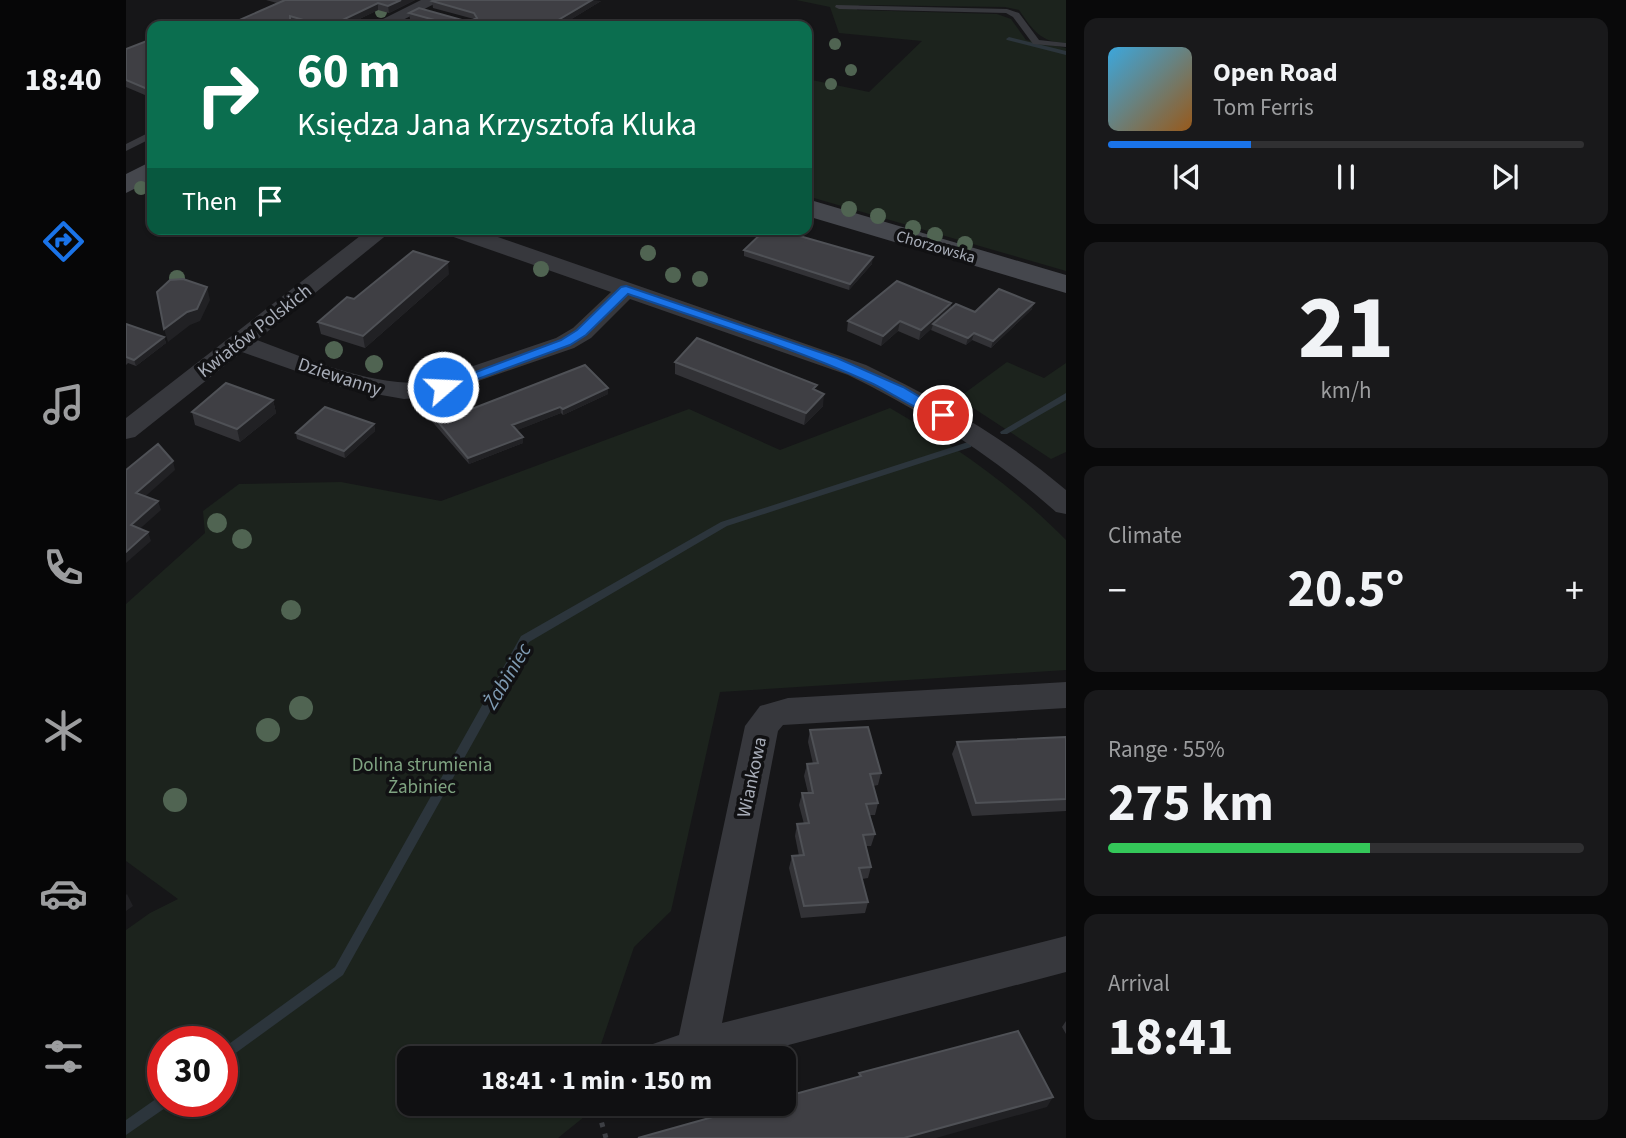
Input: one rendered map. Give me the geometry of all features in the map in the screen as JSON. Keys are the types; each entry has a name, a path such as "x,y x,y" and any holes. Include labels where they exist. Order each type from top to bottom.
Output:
{"street":[{"path":"390,21 417,8 435,7"},
{"path":"126,186 147,172"},
{"name":"Chorzowska","path":"812,208 1066,284"},
{"name":"Kwiatów Polskich","path":"126,431 375,235"},
{"path":"470,235 806,351 898,390 982,441 1032,476 1066,505"},
{"name":"Dziewanny","path":"239,342 374,389 393,392 426,391 565,343 582,332 626,290"},
{"name":"Wiankowa","path":"682,1046 762,726 772,715 788,711 1066,695"},
{"name":"Wiankowa","path":"711,1046 1066,954"}],"lane":[{"path":"839,8 1007,11 1016,15 1036,42 1066,46"},
{"path":"126,148 147,137"}],"path":[{"path":"601,1116 606,1138"}],"green space":[{"path":"796,0 1066,0 1066,43 1044,38 1033,29 1019,10 1005,7 859,5 857,10 997,14 1011,19 1026,40 1066,48 1066,271 812,197 812,80 869,92 922,41 839,33 830,7"},
{"path":"1007,362 1044,378 1066,363 1066,452 1051,459 958,398"},
{"name":"Dolina strumienia Żabiniec","path":"890,408 960,452 1026,502 1066,540 1066,670 720,692 671,911 634,947 600,1046 397,1046 397,1116 585,1116 558,1138 126,1138 126,930 150,913 178,899 126,861 126,604 205,533 203,511 239,484 341,482 441,501 689,409 780,450"}],"building":[{"path":"285,0 401,0 388,6 378,3 340,21 307,21 290,16 290,21 237,21"},
{"path":"592,0 556,21 471,21 477,18 474,13 432,1"},
{"path":"419,8 465,21 438,21 409,13"},
{"path":"147,41 147,89 126,80 126,49"},
{"path":"760,235 796,235 873,257 850,284 744,250"},
{"path":"413,251 448,262 363,336 318,322 347,297 354,299"},
{"path":"183,279 207,287 197,309 187,312 164,329 157,292 170,280"},
{"path":"897,281 951,303 921,330 900,321 883,336 848,321"},
{"path":"999,289 1034,303 993,341 974,333 968,338 933,324 956,304 975,312"},
{"path":"126,324 164,337 134,360 126,357"},
{"path":"697,338 817,385 813,389 824,394 806,413 675,362"},
{"path":"585,365 608,388 563,409 560,407 512,425 523,437 468,458 429,411 460,400 469,410"},
{"path":"226,383 273,400 237,429 192,412"},
{"path":"325,407 374,424 344,451 296,433"},
{"path":"158,444 173,461 136,493 158,501 131,525 148,532 126,552 126,470"},
{"path":"868,727 881,773 870,774 878,803 866,804 875,834 863,835 871,867 859,868 868,902 804,906 792,856 804,855 797,824 809,823 802,793 813,793 807,764 818,763 810,730"},
{"path":"1066,737 1066,799 976,803 957,742"},
{"path":"1018,1031 1053,1097 904,1138 638,1138 716,1116 796,1116 796,1094 861,1076 859,1073"}],"waterway":[{"name":"Żabiniec","path":"1009,39 1066,53"},
{"name":"Żabiniec","path":"1004,432 1066,396"},
{"name":"Żabiniec","path":"238,1045 339,971 525,639 724,524 968,445"},
{"name":"Żabiniec","path":"126,1128 147,1113"}],"route":[{"path":"443,387 565,343 582,332 626,290 832,360 898,390 943,415"}]}
